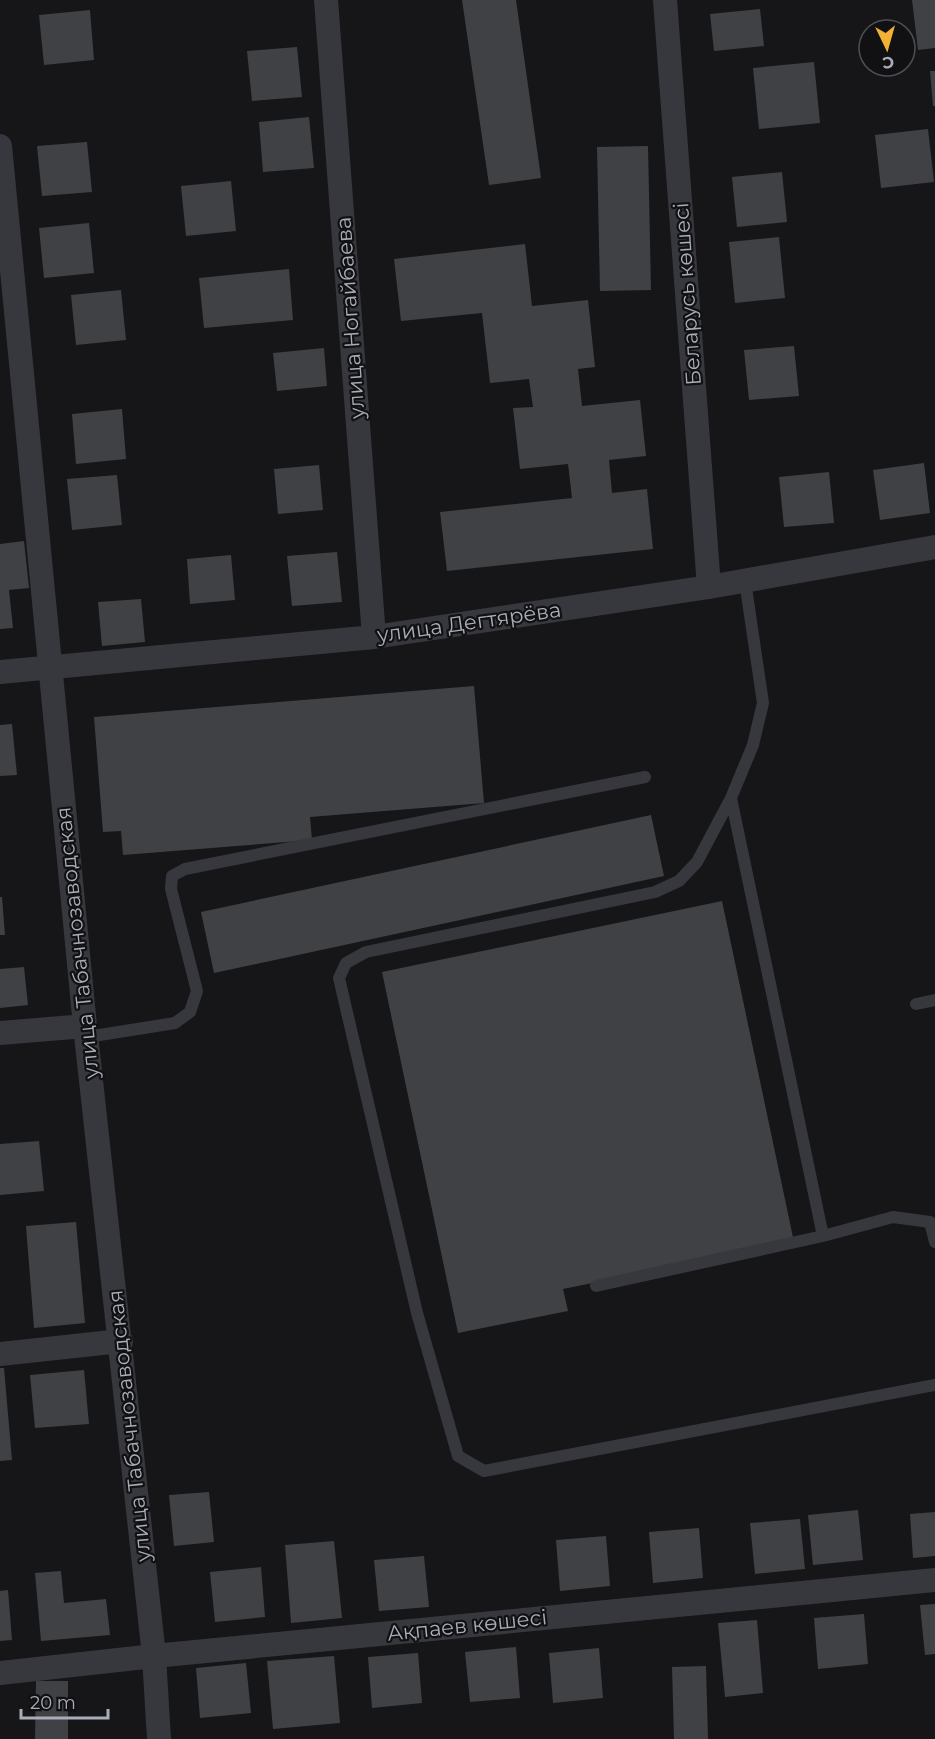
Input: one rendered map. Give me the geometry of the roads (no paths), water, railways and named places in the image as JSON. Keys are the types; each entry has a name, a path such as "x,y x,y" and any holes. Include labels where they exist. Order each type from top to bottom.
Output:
{"street":[{"name":"улица Ногайбаева","path":"326,0 374,637"},
{"name":"Беларусь көшесі","path":"665,0 709,587"},
{"name":"улица Табачнозаводская","path":"0,146 86,1032 154,1656 159,1739"},
{"name":"улица Дегтярёва","path":"0,672 374,637 709,587 935,547"},
{"path":"0,1033 86,1032"},
{"path":"0,1354 121,1341"},
{"name":"Ақпаев көшесі","path":"0,1672 935,1580"}],"lane":[{"path":"745,581 763,704 753,745 731,798 697,862 679,881 655,892 366,952 346,963 342,970 339,978 417,1312 458,1456 484,1471 935,1385"},
{"path":"86,1032 175,1023 190,1012 197,991 171,889 172,876 185,868 645,777"},
{"path":"731,798 823,1236"},
{"path":"916,1004 935,1000"},
{"path":"596,1286 823,1236 893,1217 930,1222 935,1242"}]}
